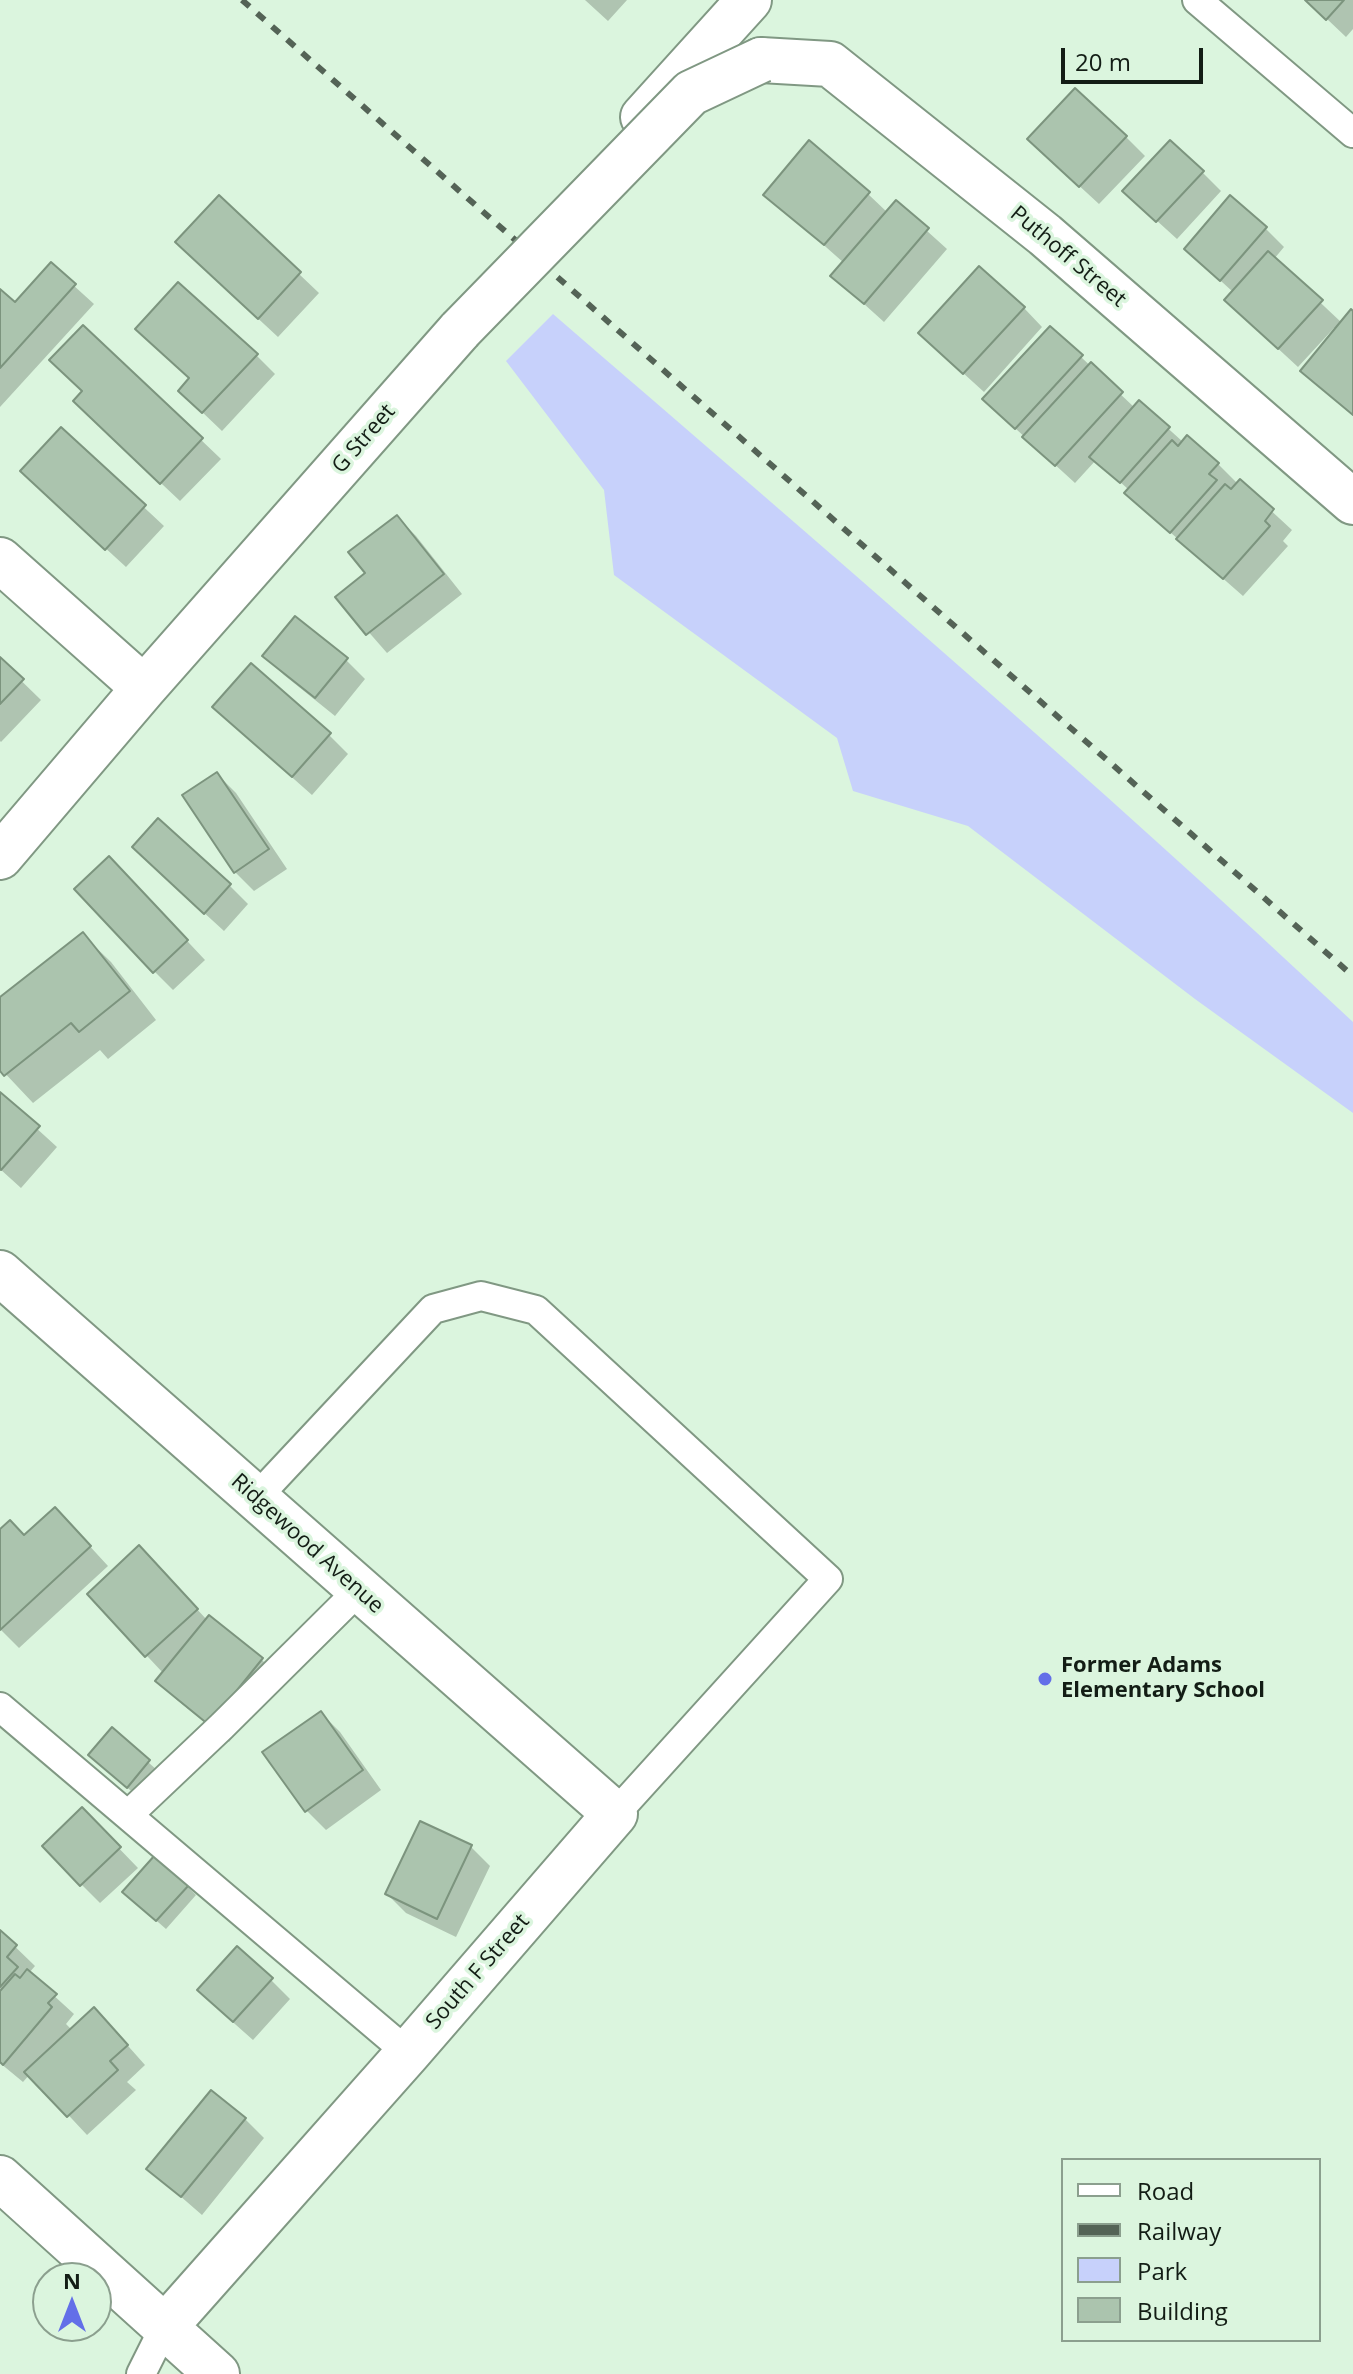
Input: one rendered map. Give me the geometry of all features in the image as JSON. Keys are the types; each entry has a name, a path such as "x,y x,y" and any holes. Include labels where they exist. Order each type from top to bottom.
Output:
{"street":[{"path":"598,167 749,0"},
{"name":"Puthoff Street","path":"761,60 830,64 1045,235 1353,502"},
{"name":"G Street","path":"0,857 144,688 460,330 691,93 761,60"},
{"path":"0,560 144,688"},
{"name":"Ridgewood Avenue","path":"0,1273 615,1814"},
{"name":"South F Street","path":"164,2328 615,1814"},
{"path":"0,2178 217,2374"}],"lane":[{"path":"1197,0 1353,133"},
{"name":"South F Street","path":"256,1498 433,1309 481,1296 536,1310 828,1579 615,1814"},
{"path":"128,1815 359,1590"},
{"path":"0,1707 408,2053"},
{"name":"South F Street","path":"141,2374 164,2328"}],"green space":[{"path":"553,314 1057,752 1353,1022 1353,1113 1195,999 968,826 853,791 837,738 614,575 604,490 506,361"}],"building":[{"path":"1305,0 1344,0 1326,20"},
{"path":"1075,88 1127,136 1079,187 1027,139"},
{"path":"809,140 870,192 824,245 763,195"},
{"path":"1170,140 1204,171 1156,222 1122,191"},
{"path":"219,195 301,272 258,319 175,242"},
{"path":"1230,195 1267,227 1220,281 1184,249"},
{"path":"896,200 929,228 864,304 830,276"},
{"path":"1268,251 1323,300 1278,349 1224,300"},
{"path":"51,262 76,284 0,368 0,289 15,302"},
{"path":"979,266 1025,307 963,374 918,333"},
{"path":"178,282 258,354 202,413 178,391 189,378 135,329"},
{"path":"1351,309 1353,311 1353,415 1300,371"},
{"path":"83,325 203,438 160,484 73,401 82,391 49,360"},
{"path":"1050,326 1083,355 1015,429 982,399"},
{"path":"1091,362 1123,392 1055,466 1022,437"},
{"path":"1139,400 1170,427 1120,483 1089,457"},
{"path":"61,427 146,505 105,550 20,471"},
{"path":"1187,435 1219,463 1209,474 1217,480 1170,533 1124,493 1172,440 1178,446"},
{"path":"1240,479 1274,509 1265,521 1270,526 1223,579 1176,539 1225,484 1231,489"},
{"path":"397,515 444,574 366,635 335,597 365,573 348,552"},
{"path":"295,616 348,658 315,698 262,656"},
{"path":"0,657 24,679 0,704"},
{"path":"251,663 331,733 292,777 212,707"},
{"path":"217,772 269,849 234,873 182,795"},
{"path":"158,818 231,884 204,914 132,847"},
{"path":"109,856 188,940 153,973 74,889"},
{"path":"83,932 130,991 79,1032 71,1023 4,1076 0,1071 0,997"},
{"path":"0,1092 40,1126 1,1170 0,1169"},
{"path":"55,1507 91,1546 0,1630 0,1529 10,1520 24,1535"},
{"path":"139,1545 198,1609 145,1657 87,1594"},
{"path":"209,1615 263,1658 209,1725 155,1681"},
{"path":"321,1711 363,1770 305,1812 262,1752"},
{"path":"112,1727 150,1760 127,1788 88,1755"},
{"path":"82,1807 121,1847 80,1886 42,1846"},
{"path":"420,1821 472,1845 437,1919 385,1894"},
{"path":"155,1855 189,1885 156,1921 122,1892"},
{"path":"0,1930 17,1945 7,1957 18,1967 0,1987"},
{"path":"237,1946 273,1978 233,2022 197,1990"},
{"path":"27,1969 57,1994 48,2003 52,2007 3,2065 0,2062 0,1991 15,1974 20,1978"},
{"path":"94,2007 128,2045 110,2061 118,2070 67,2117 24,2072"},
{"path":"211,2090 246,2118 181,2197 146,2169"}],"railway":[{"path":"242,0 1353,976"}],"place":[{"name":"Former Adams Elementary School","path":"1045,1679"}]}
